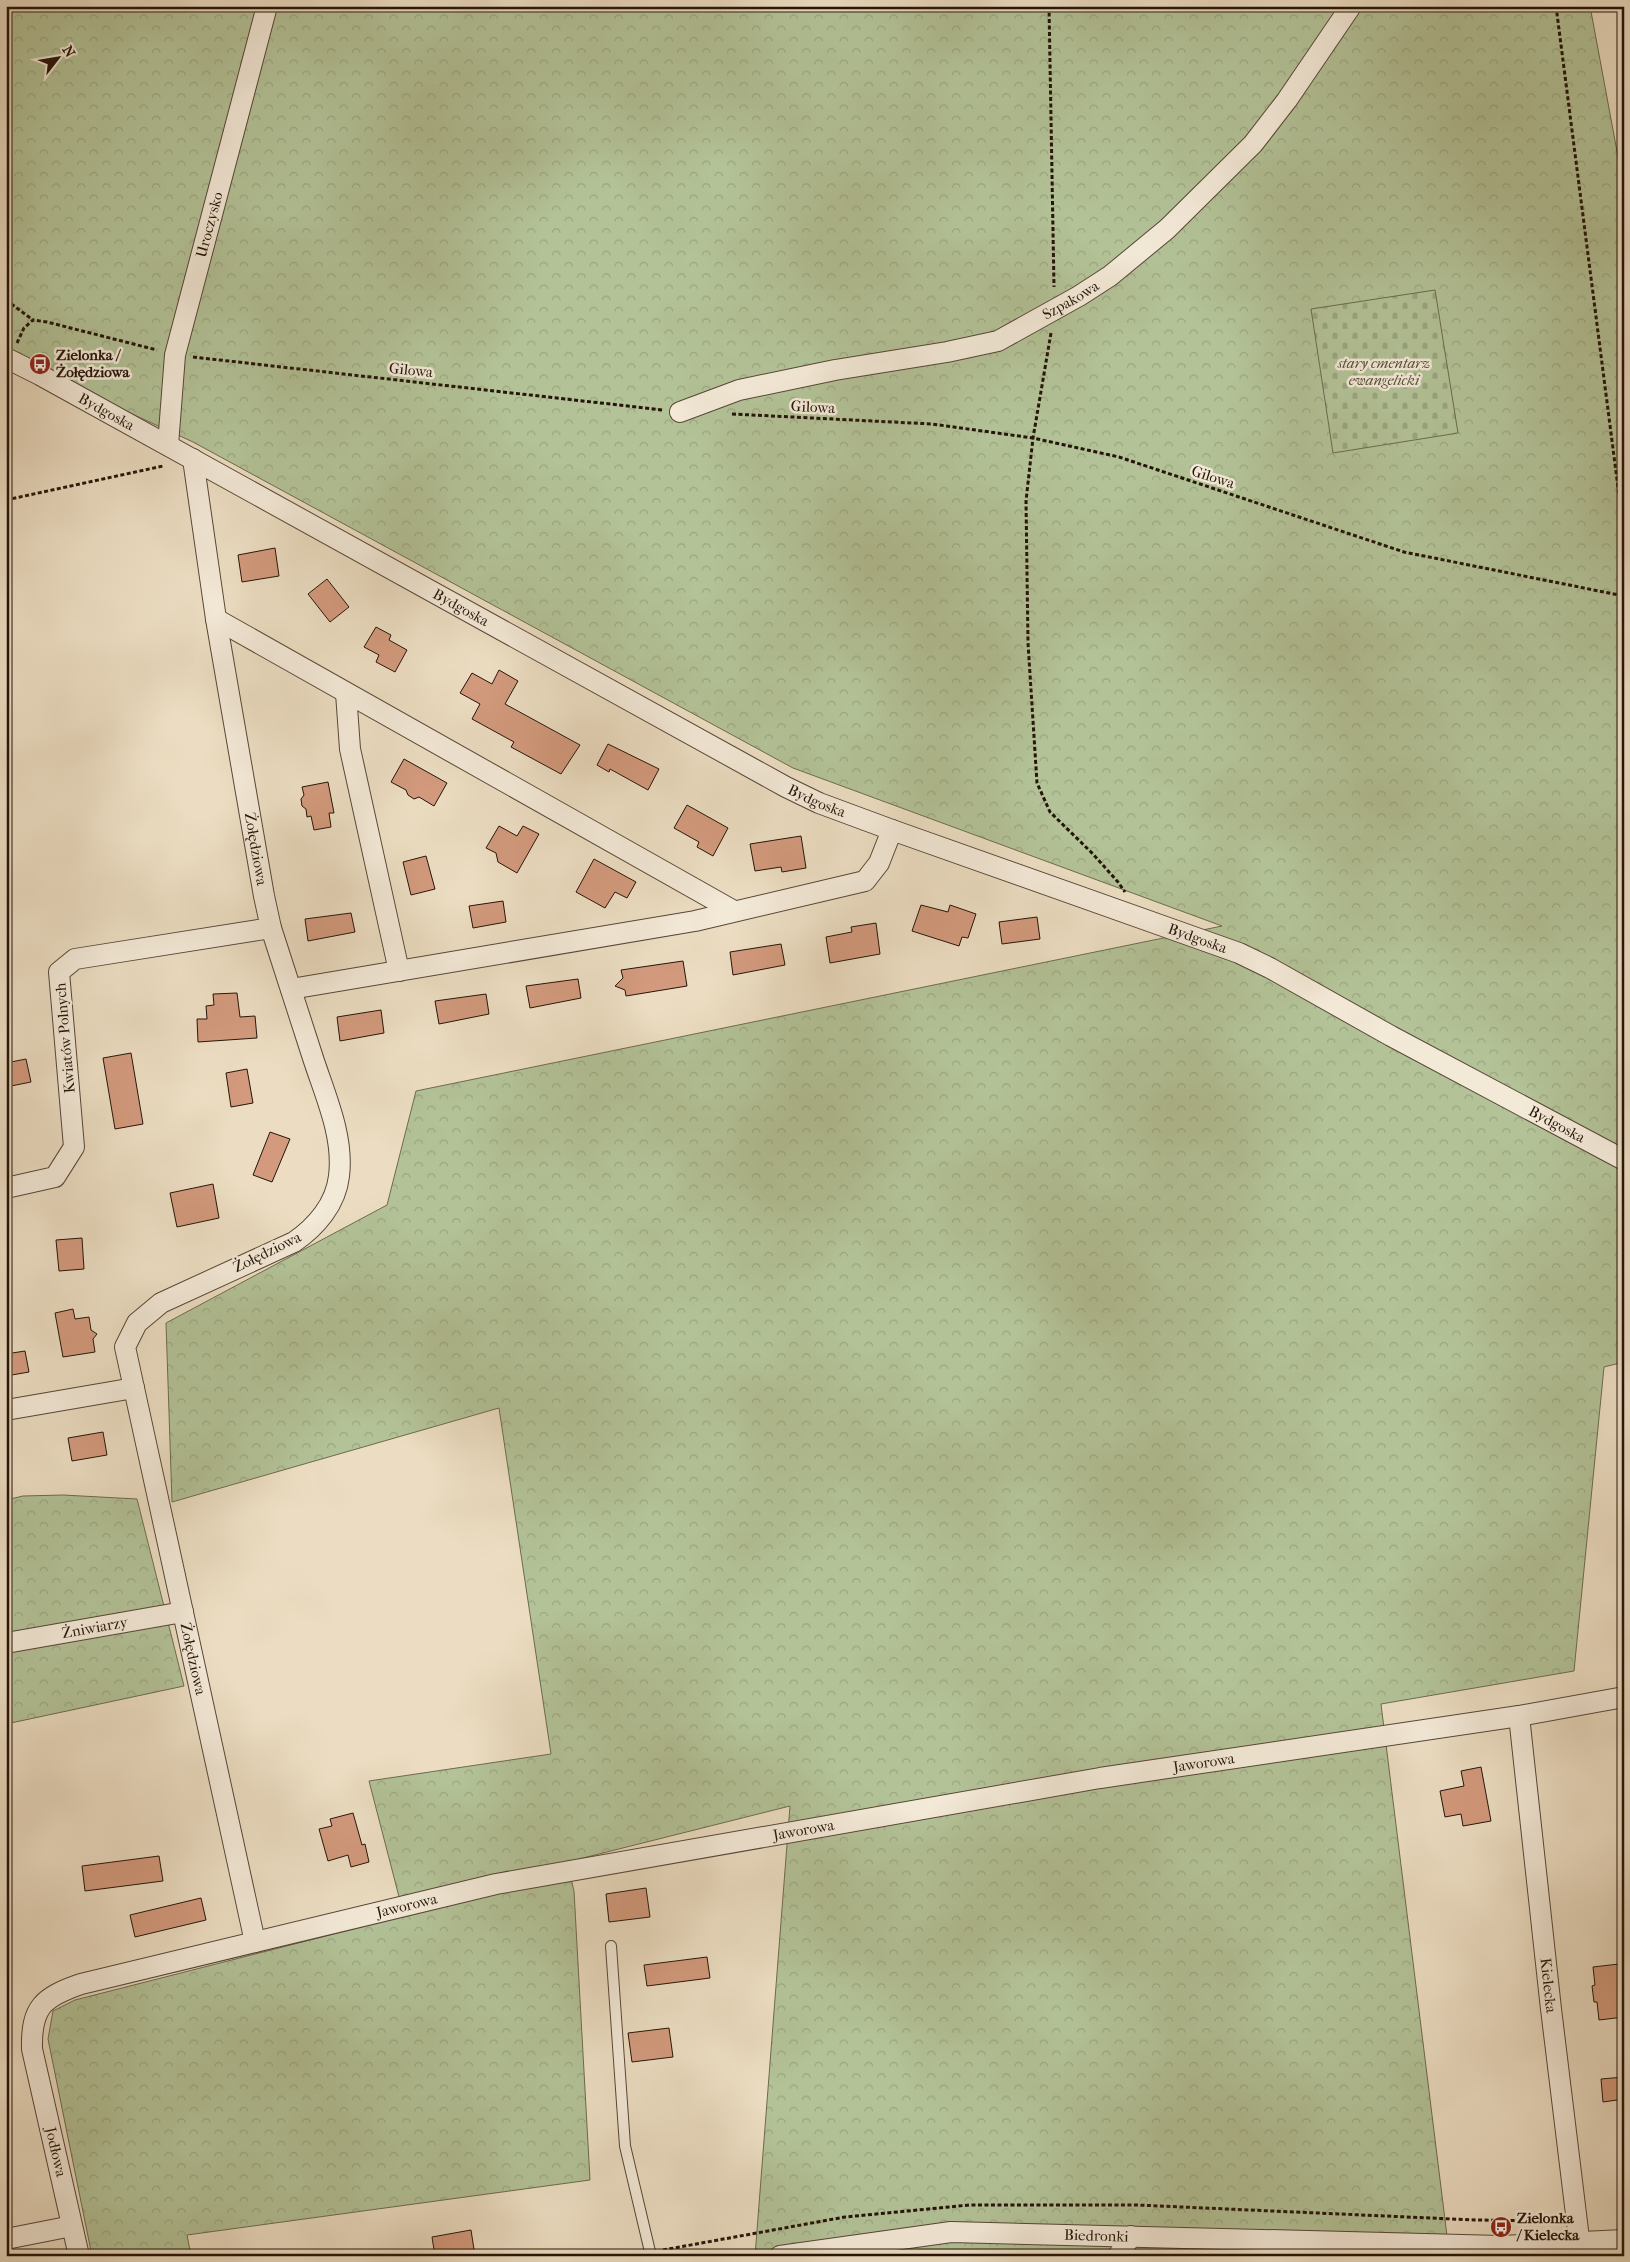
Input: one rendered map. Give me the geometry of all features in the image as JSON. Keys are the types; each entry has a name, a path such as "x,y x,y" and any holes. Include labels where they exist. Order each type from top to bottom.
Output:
{"street":[{"name":"Uroczysko","path":"168,445 175,355 268,6"},
{"name":"Szpakowa","path":"680,412 739,390 834,370 947,352 998,341 1110,276 1160,235 1252,144 1287,100 1351,6"},
{"name":"Bydgoska","path":"8,359 168,445 786,787 892,830 1239,953 1624,1160"},
{"name":"Żołędziowa","path":"192,459 216,619 264,896 271,928 334,1122 338,1140 339,1177 328,1209 317,1222 294,1242 161,1302 137,1323 125,1347 256,1942"},
{"path":"216,619 734,911"},
{"path":"346,693 350,749 398,971"},
{"path":"291,990 695,920 865,881 879,863 892,830"},
{"name":"Kwiatów Polnych","path":"6,1188 55,1177 74,1147 59,972 75,959 271,928"},
{"path":"6,1410 134,1388"},
{"name":"Żniwiarzy","path":"6,1643 183,1612"},
{"name":"Jaworowa","path":"32,2049 33,2021 39,2009 48,1999 62,1990 525,1879 1100,1778 1519,1716 1624,1697"},
{"name":"Kielecka","path":"1519,1716 1580,2249"},
{"name":"Jodłowa","path":"32,2049 79,2256"},
{"path":"6,2239 72,2226"},
{"name":"Biedronki","path":"780,2256 951,2232 1131,2236 1190,2246 1501,2246 1580,2249 1624,2240"},
{"path":"1118,2256 1131,2236"}],"lane":[{"path":"610,1946 625,2146 651,2256"}],"path":[{"path":"1049,6 1054,309 1033,438 1026,501 1028,643 1037,783 1050,812 1066,826 1118,882 1129,899 1132,914"},
{"path":"1556,6 1624,534"},
{"path":"6,300 33,320 24,328 8,359"},
{"name":"Gilowa","path":"33,320 76,329 175,355 680,412"},
{"name":"Gilowa","path":"728,414 932,424 1033,438 1119,457 1404,552 1624,596"},
{"path":"6,500 192,459"}],"green space":[{"path":"6,6 1590,6 1621,173 1624,174 1624,1362 1604,1367 1574,1671 1381,1704 1449,2252 1530,2249 1533,2256 755,2256 790,1806 567,1862 574,1891 590,2180 187,2235 191,2256 92,2256 48,2039 53,2011 75,2000 404,1916 369,1781 551,1754 499,1408 172,1502 166,1323 387,1205 416,1091 1222,926 793,768 193,442 6,356"},
{"name":"stary cmentarz ewangelicki","path":"1435,290 1458,433 1333,453 1311,309"},
{"path":"63,1495 137,1499 184,1686 6,1724 6,1500 23,1496"}],"building":[{"path":"275,548 279,576 242,582 238,555"},
{"path":"327,579 349,607 330,622 308,594"},
{"path":"376,627 391,635 389,640 407,650 395,672 376,662 379,655 364,647"},
{"path":"499,670 518,681 505,704 580,745 561,774 511,747 514,742 472,719 480,704 460,693 472,673 492,684"},
{"path":"608,744 659,769 648,790 610,769 609,772 597,765"},
{"path":"404,759 447,783 434,806 419,797 414,799 408,795 406,790 391,782"},
{"path":"328,782 334,813 329,813 331,827 314,830 311,816 307,817 306,809 302,806 301,799 304,795 302,787"},
{"path":"687,805 728,828 713,856 697,847 699,842 674,828"},
{"path":"499,826 517,836 523,826 539,834 517,873 498,862 496,853 486,848"},
{"path":"801,836 806,868 782,872 781,867 755,871 750,844"},
{"path":"426,856 435,889 411,895 403,862"},
{"path":"594,859 636,882 627,898 615,892 605,908 576,892"},
{"path":"503,901 506,922 473,928 469,906"},
{"path":"921,905 948,912 950,905 976,914 968,938 962,937 959,946 912,931"},
{"path":"351,913 355,932 308,941 305,919"},
{"path":"1037,917 1040,939 1002,944 999,922"},
{"path":"876,923 880,954 830,963 826,937 852,932 851,927"},
{"path":"781,944 785,965 733,975 730,952"},
{"path":"683,961 687,986 626,996 625,990 615,986 623,978 621,970"},
{"path":"578,979 581,998 530,1008 526,986"},
{"path":"237,993 240,1017 255,1016 257,1038 198,1042 197,1019 207,1019 206,1006 214,1005 213,994"},
{"path":"486,994 489,1014 439,1024 435,1001"},
{"path":"381,1010 384,1033 340,1041 337,1017"},
{"path":"131,1053 143,1124 115,1129 103,1058"},
{"path":"26,1059 31,1082 6,1087 6,1063"},
{"path":"247,1069 253,1103 231,1107 226,1073"},
{"path":"270,1132 290,1139 272,1182 253,1175"},
{"path":"213,1184 219,1218 177,1227 170,1193"},
{"path":"82,1238 84,1269 59,1271 56,1240"},
{"path":"73,1309 75,1319 89,1317 91,1330 97,1334 93,1339 95,1352 63,1357 55,1313"},
{"path":"25,1351 29,1372 6,1376 6,1354"},
{"path":"103,1432 107,1455 72,1461 68,1438"},
{"path":"1481,1767 1491,1821 1463,1826 1461,1814 1445,1817 1440,1791 1464,1786 1461,1771"},
{"path":"353,1813 362,1845 365,1844 369,1862 351,1867 348,1855 328,1861 319,1829 332,1826 330,1819"},
{"path":"159,1856 163,1881 85,1891 82,1866"},
{"path":"646,1888 650,1917 609,1922 606,1894"},
{"path":"201,1898 206,1920 135,1937 130,1915"},
{"path":"707,1957 710,1978 647,1986 644,1965"},
{"path":"1619,1964 1621,1982 1624,1982 1624,2017 1599,2020 1597,2002 1594,2002 1592,1986 1595,1985 1593,1967"},
{"path":"669,2028 673,2057 632,2062 628,2033"},
{"path":"1624,2077 1624,2099 1603,2102 1601,2079"},
{"path":"471,2230 475,2256 435,2256 432,2237"}],"place":[{"name":"Zielonka / Żołędziowa","path":"40,364"},
{"name":"Zielonka / Kielecka","path":"1501,2227"}]}
